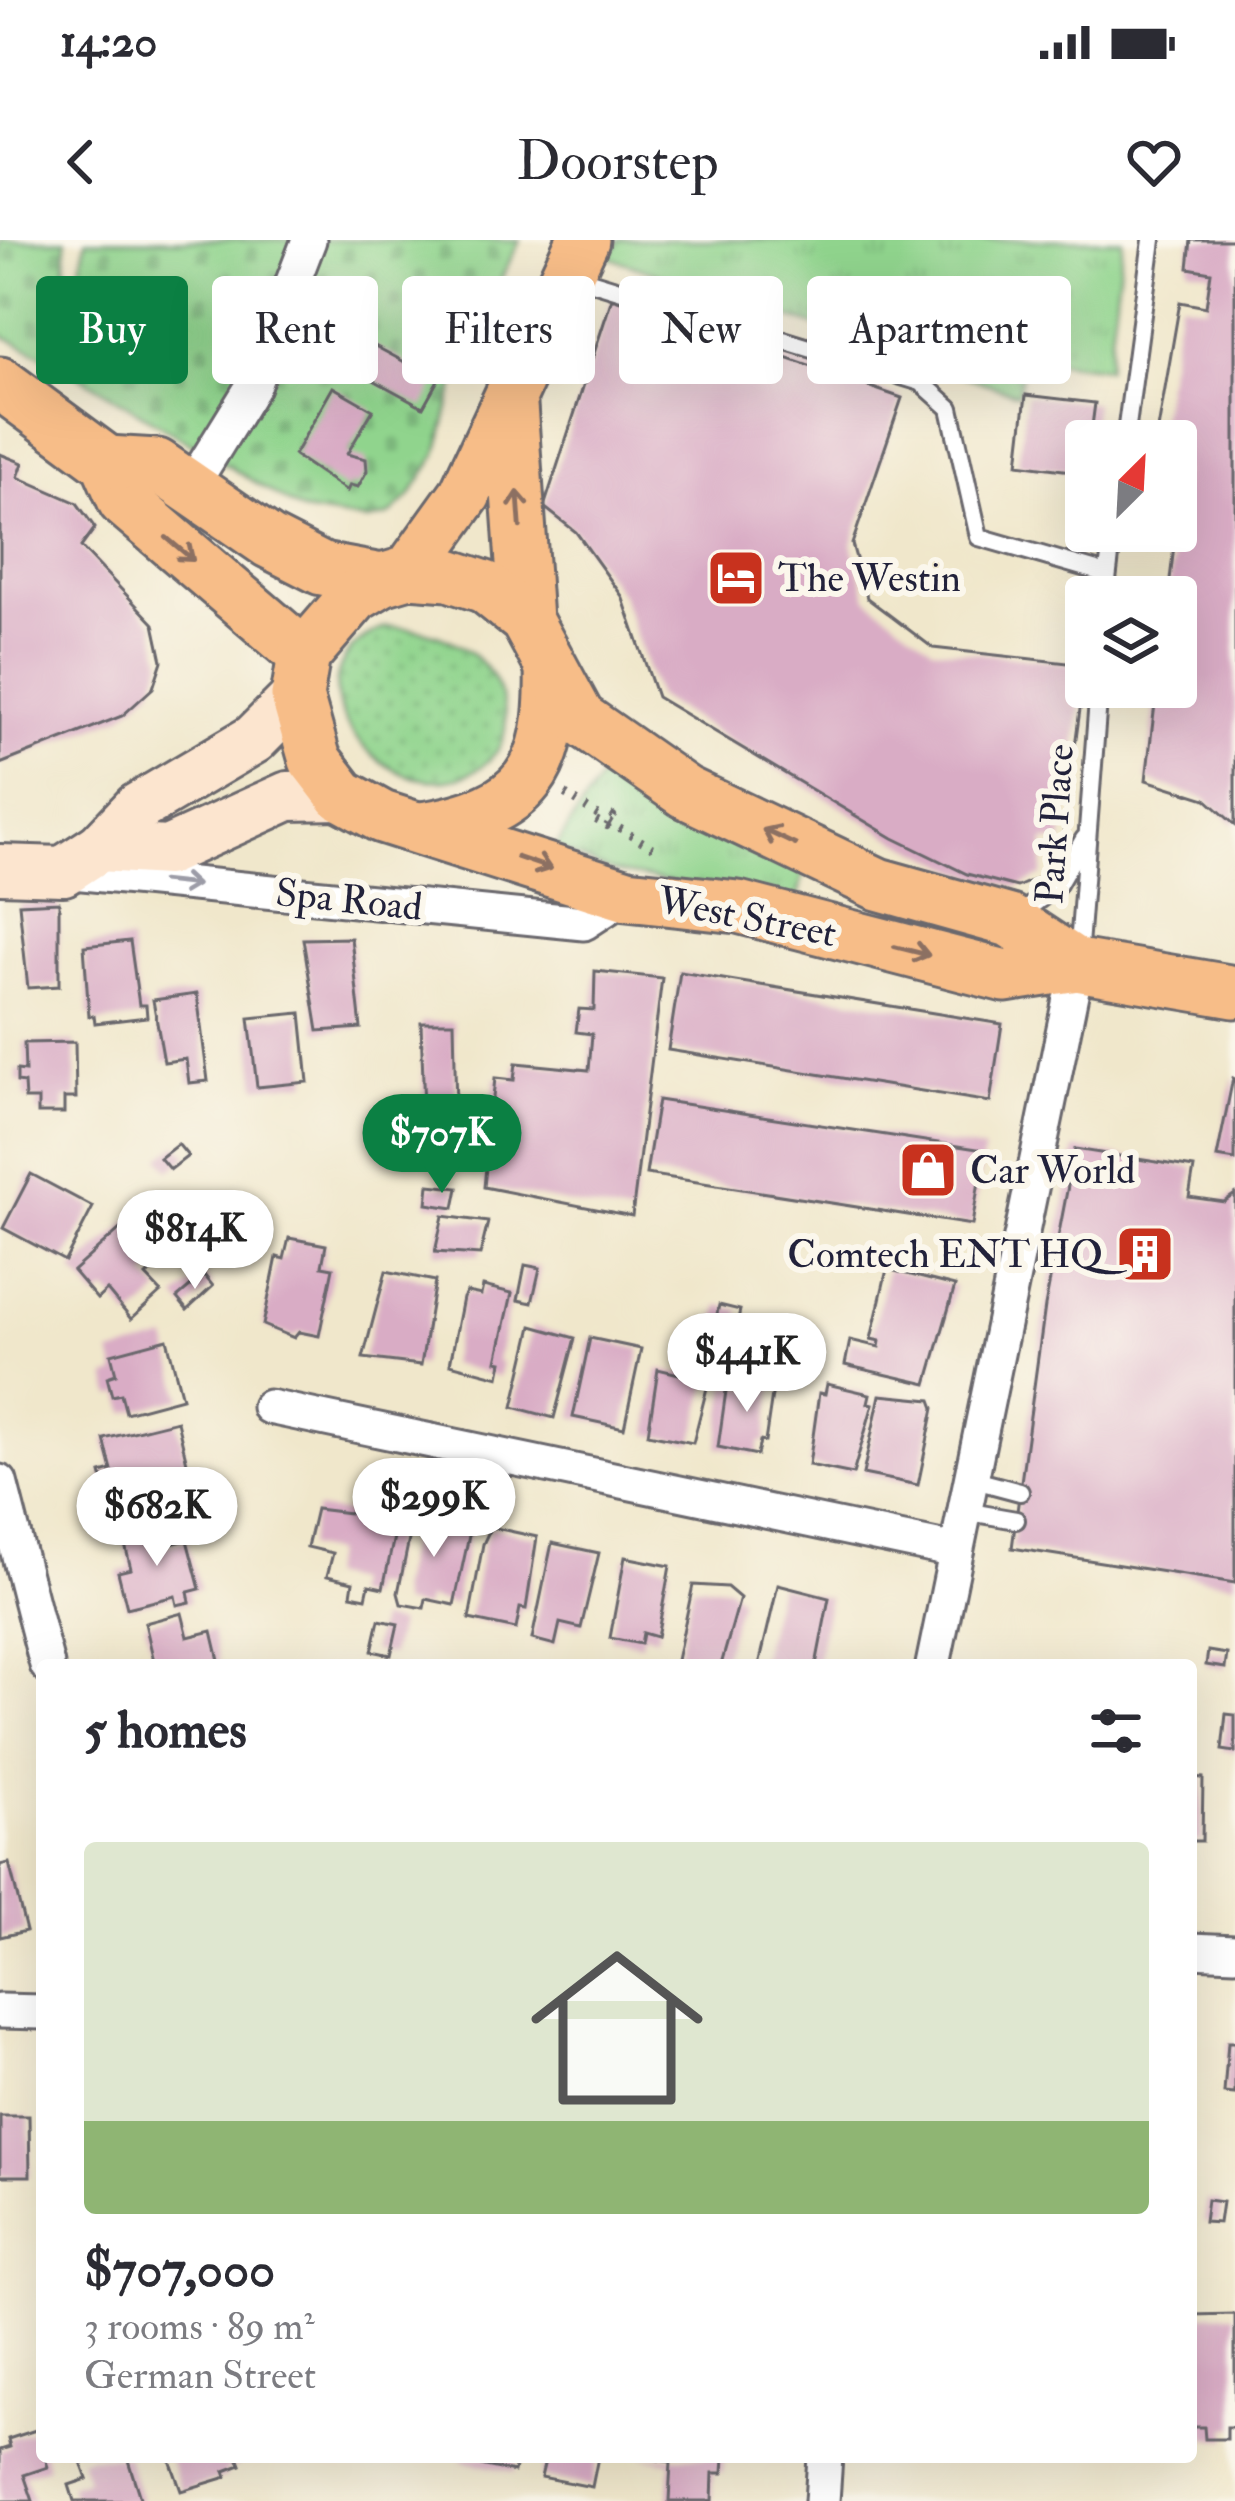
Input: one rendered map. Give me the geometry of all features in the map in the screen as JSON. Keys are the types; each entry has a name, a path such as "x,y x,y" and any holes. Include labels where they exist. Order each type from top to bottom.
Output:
{"main road":[{"path":"81,859 136,808 254,739 355,596 396,576 465,494 575,257"},
{"path":"0,382 107,462 124,501 300,675 315,760 342,795 382,817 422,828 473,820 505,803 532,775 553,728 550,666 526,620 485,587 449,575 322,569 263,539 157,465 107,462"},
{"path":"511,399 526,620"},
{"name":"West Street","path":"550,666 579,718 685,792 878,884 1010,921 1077,965"},
{"name":"Spa Road","path":"0,869 167,851 288,796 342,795"},
{"name":"West Street","path":"422,828 627,895 738,907 1005,976 1077,965 1235,992"}],"street":[{"path":"190,488 253,386 309,240"},
{"name":"Spa Road","path":"81,859 584,923 627,895"},
{"path":"933,1659 1077,965"},
{"path":"269,1408 956,1551"},
{"path":"0,1482 44,1659"},
{"path":"1197,1950 1235,1952"},
{"path":"0,2011 36,2012"},
{"path":"822,2501 825,2463"}],"lane":[{"path":"1128,420 1152,240"},
{"path":"575,257 922,382 950,408 979,537 1107,574 1110,552"},
{"name":"Park Place","path":"1077,965 1097,708"},
{"path":"1010,921 1057,886 1088,833"},
{"path":"968,1495 1020,1492"},
{"path":"968,1495 1016,1520"}],"path":[{"path":"565,794 600,816"}],"green space":[{"path":"0,240 66,240 65,276 36,276 36,352 0,334"},
{"path":"86,240 520,240 503,276 402,276 402,384 455,384 437,454 410,496 389,516 368,521 302,511 93,384 188,384 188,276 79,276"},
{"path":"620,240 1123,240 1107,368 1071,364 1071,276 807,276 807,323 783,315 783,276 665,276 608,257"},
{"path":"988,384 1020,384 1018,394"},
{"path":"386,627 443,638 476,657 488,671 498,688 505,722 502,742 491,758 458,778 422,779 388,766 360,742 341,713 337,681 350,651"},
{"path":"606,769 804,871 796,904 613,872 555,848"}],"building":[{"path":"1191,240 1235,240 1235,825 1206,799 1146,780 1155,708 1197,708 1197,576 1170,576 1173,552 1197,552 1197,420 1160,420 1180,302 1206,307 1211,272 1188,268"},
{"name":"The Westin","path":"612,298 619,300 619,384 783,384 783,357 807,365 807,384 861,384 902,398 852,544 867,598 933,648 1065,663 1065,708 1080,708 1062,842 1044,841 1042,876 1017,887 967,874 893,838 657,697 622,596 576,532 544,507 584,384 595,384 595,350"},
{"path":"378,348 402,361 402,384 436,384 423,407 378,382"},
{"path":"333,387 373,410 347,454 366,459 367,471 358,487 350,485 347,491 294,455"},
{"path":"1026,395 1095,403 1093,420 1065,420 1065,470 1018,464"},
{"path":"0,454 23,463 18,477 77,503 95,528 81,547 154,624 162,661 153,688 122,716 0,764"},
{"path":"59,902 59,986 28,988 19,904"},
{"path":"351,938 361,1028 318,1031 303,939"},
{"path":"130,941 139,1005 146,1005 147,1017 95,1023 94,1016 89,1016 84,946"},
{"path":"595,971 662,978 632,1216 484,1187 495,1078 514,1080 516,1063 589,1070 592,1034 576,1032 579,1009 594,1010"},
{"path":"680,972 1002,1024 990,1102 668,1050"},
{"path":"197,994 208,1081 189,1083 186,1059 164,1062 153,1000"},
{"path":"301,1013 308,1082 257,1087 249,1018"},
{"path":"421,1022 454,1022 456,1110 424,1110"},
{"path":"75,1042 76,1098 64,1098 64,1113 38,1113 38,1099 25,1099 24,1083 17,1082 17,1070 25,1071 24,1043"},
{"path":"1235,1079 1235,1160 1217,1157"},
{"path":"658,1100 984,1150 972,1225 646,1174"},
{"path":"178,1144 188,1156 170,1170 160,1158"},
{"path":"1075,1149 1194,1168 1189,1197 1224,1202 1235,1194 1235,1583 1012,1548 1045,1306"},
{"path":"31,1174 93,1207 65,1261 3,1228"},
{"path":"429,1185 458,1188 454,1208 427,1204"},
{"path":"443,1216 488,1222 480,1255 435,1252"},
{"path":"130,1220 165,1259 146,1276 161,1292 131,1319 107,1290 97,1299 73,1271"},
{"path":"289,1238 326,1245 322,1266 333,1268 319,1336 299,1332 294,1338 263,1325 277,1257 284,1259"},
{"path":"525,1265 540,1268 532,1303 518,1300"},
{"path":"887,1269 955,1286 927,1384 845,1365 850,1340 879,1347 880,1341 871,1339"},
{"path":"386,1271 435,1281 421,1365 363,1358"},
{"path":"204,1275 213,1286 187,1310 177,1298"},
{"path":"483,1286 512,1293 497,1361 502,1362 499,1377 450,1364 463,1298 467,1292 481,1295"},
{"path":"719,1305 740,1310 732,1346 711,1341"},
{"path":"532,1326 575,1338 554,1418 513,1407"},
{"path":"590,1338 641,1349 624,1428 573,1417"},
{"path":"167,1339 182,1398 126,1413 121,1394 112,1396 107,1377 116,1374 111,1354"},
{"path":"685,1365 707,1370 709,1380 693,1443 648,1434 658,1369 683,1375"},
{"path":"755,1371 775,1375 765,1442 760,1441 757,1455 718,1447 727,1384 752,1389"},
{"path":"827,1384 870,1394 868,1403 873,1404 853,1474 809,1465 819,1393 825,1394"},
{"path":"880,1395 931,1400 934,1408 918,1485 863,1474"},
{"path":"177,1421 190,1475 167,1480 171,1496 111,1510 101,1473 112,1470 104,1439"},
{"path":"360,1500 400,1509 383,1588 369,1585 366,1598 351,1595 353,1582 327,1576 333,1553 307,1547 316,1509 358,1514"},
{"path":"415,1510 472,1522 454,1605 426,1599 424,1608 401,1604 398,1593"},
{"path":"158,1523 163,1546 187,1540 200,1589 188,1592 190,1602 177,1605 175,1596 127,1608 118,1572 131,1569 122,1532"},
{"path":"491,1527 537,1537 526,1609 520,1608 516,1629 469,1619 483,1544"},
{"path":"552,1543 599,1553 581,1628 560,1623 555,1645 532,1639"},
{"path":"625,1557 670,1566 657,1637 643,1633 641,1644 610,1638"},
{"path":"693,1585 727,1587 740,1598 723,1659 677,1659"},
{"path":"778,1585 829,1598 817,1659 760,1659"},
{"path":"182,1613 188,1637 212,1631 219,1659 154,1659 145,1623"},
{"path":"379,1620 398,1624 391,1655 372,1651"},
{"path":"1208,1651 1227,1654 1225,1668 1206,1665"},
{"path":"1226,1714 1235,1715 1235,1752 1222,1750"},
{"path":"1197,1778 1203,1778 1202,1841 1197,1841"},
{"path":"9,1863 26,1931 0,1937 0,1865"},
{"path":"1228,2042 1235,2042 1235,2094 1224,2093"},
{"path":"0,2116 29,2116 30,2176 0,2176"},
{"path":"1207,2200 1222,2202 1219,2223 1204,2222"},
{"path":"1235,2314 1235,2427 1227,2427 1227,2439 1205,2439 1204,2427 1197,2427 1197,2315"},
{"path":"36,2430 36,2463 48,2467 24,2475 33,2501 0,2501 0,2450 10,2447 8,2439"},
{"path":"81,2463 129,2463 141,2501 74,2501 69,2485 87,2479"},
{"path":"171,2463 240,2463 225,2471 227,2477 181,2491"},
{"path":"471,2463 516,2463 514,2472"},
{"path":"544,2463 597,2463 592,2487 541,2477"},
{"path":"671,2463 724,2463 723,2473 713,2473 712,2501 669,2501"}],"place":[{"name":"The Westin","path":"736,578"},
{"name":"Car World","path":"928,1170"},
{"name":"Comtech ENT HQ","path":"1145,1254"}]}
